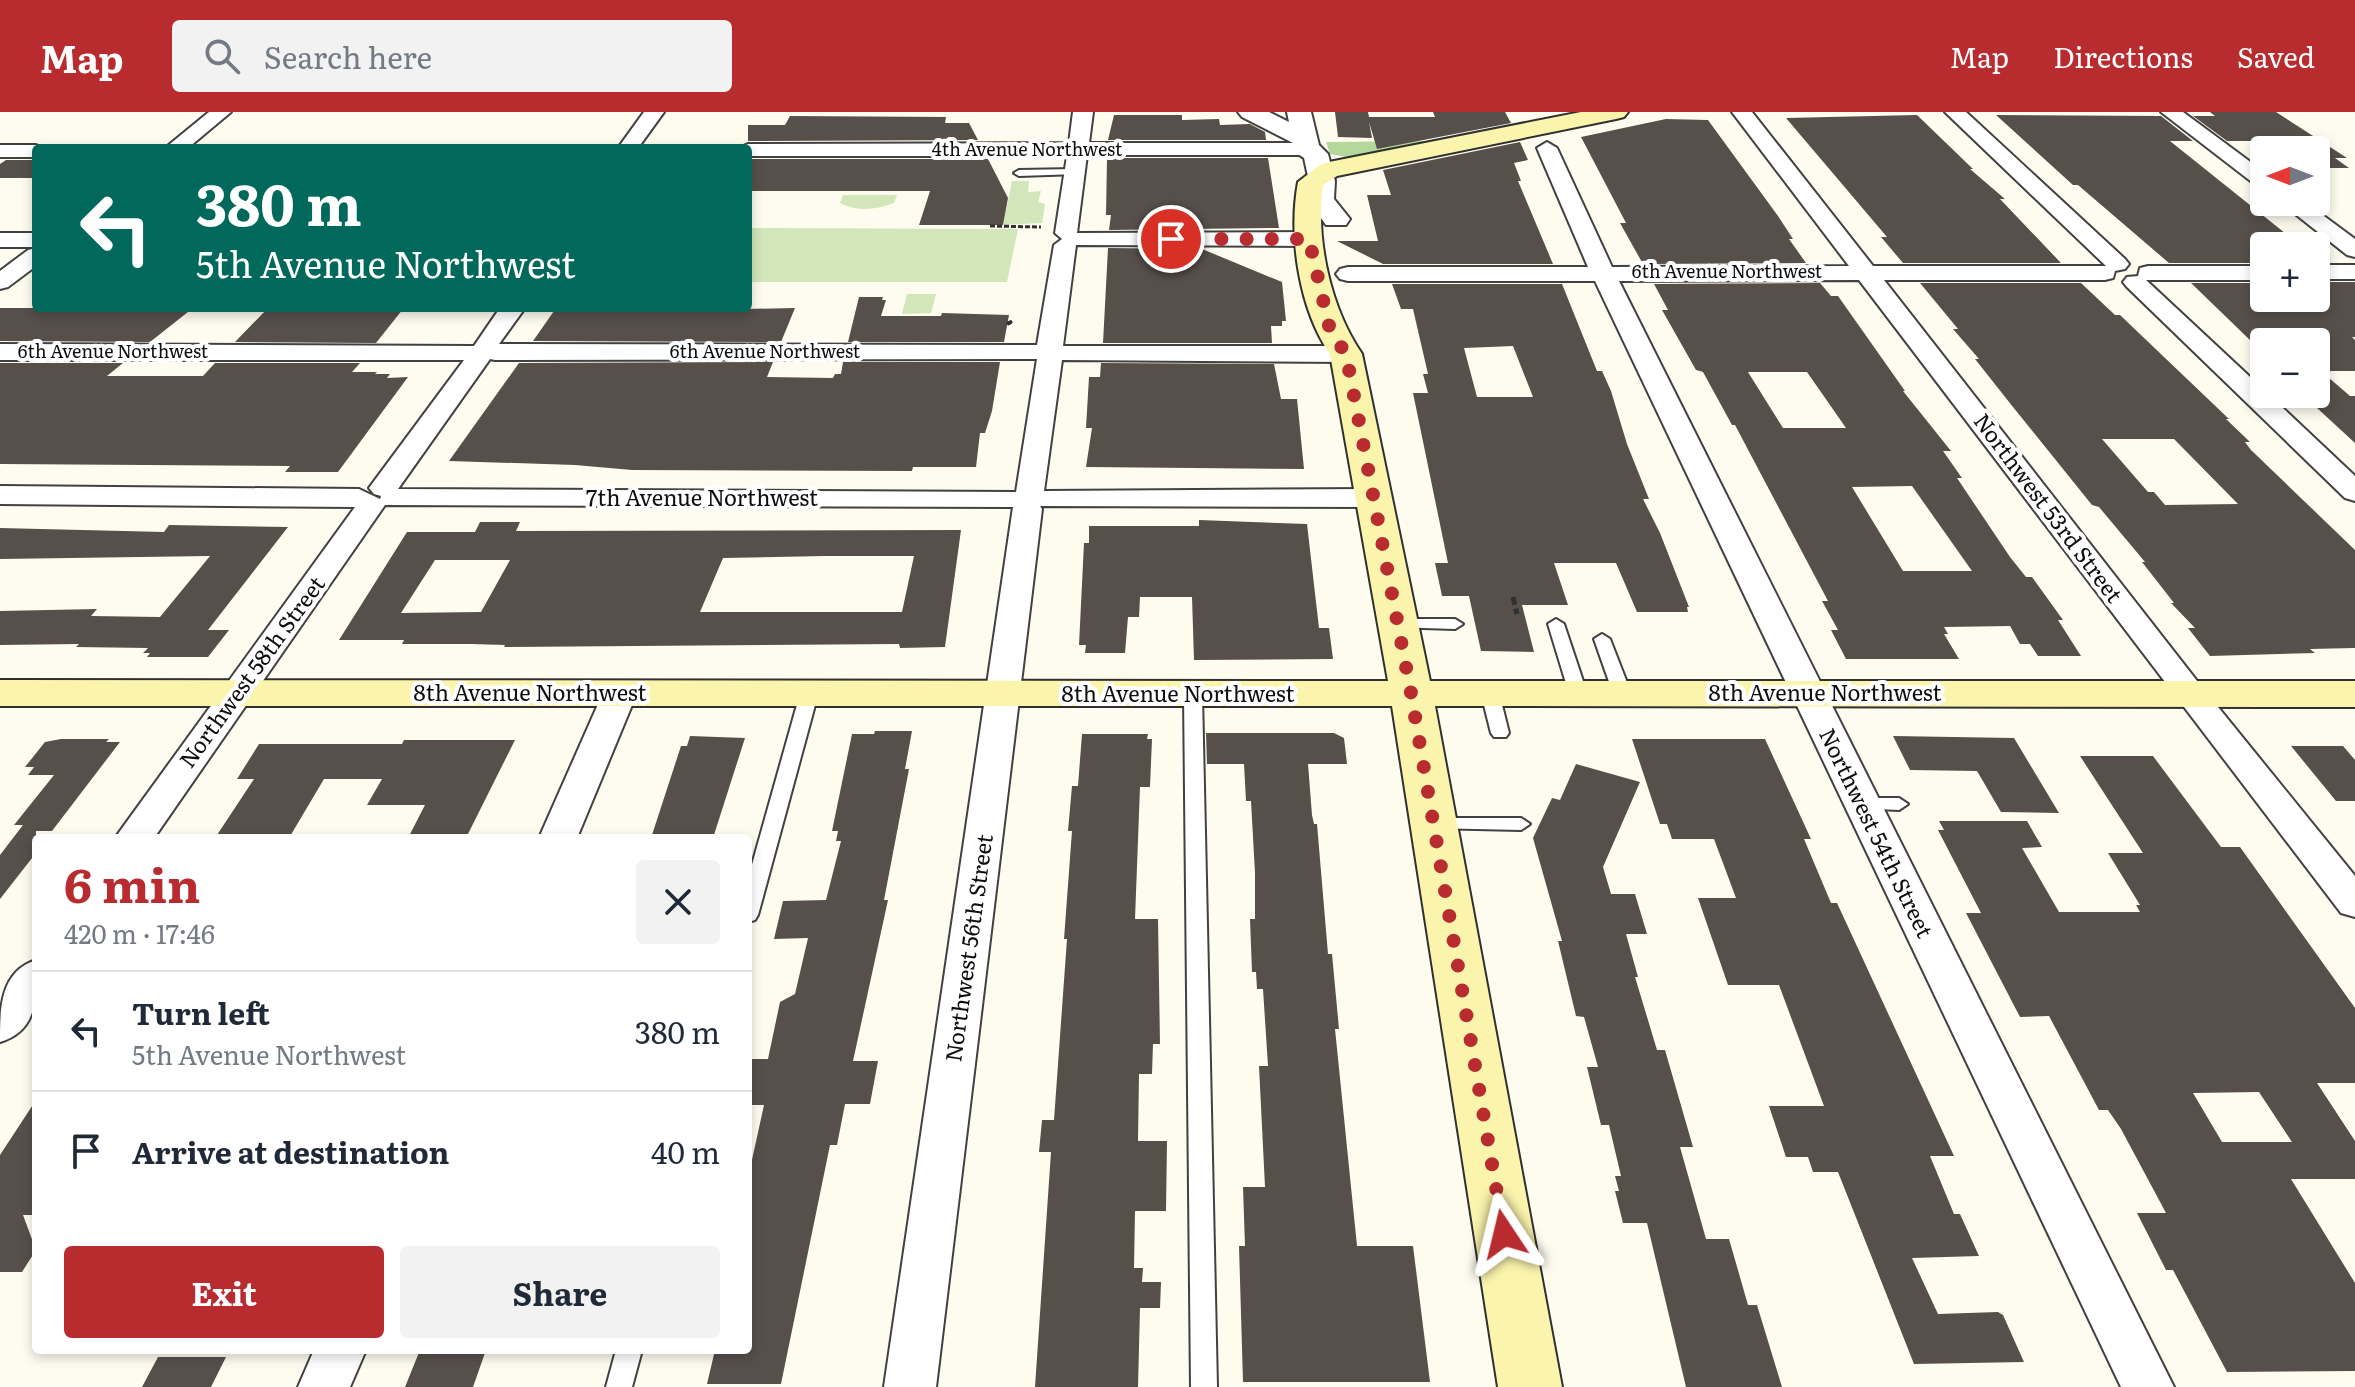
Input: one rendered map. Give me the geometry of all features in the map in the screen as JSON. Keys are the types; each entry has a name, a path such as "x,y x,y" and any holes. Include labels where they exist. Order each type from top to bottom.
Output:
{"main road":[{"path":"1346,354 1330,330 1309,239 1306,200 1311,182 1329,170 1362,162 1396,158 1616,112"},
{"path":"1396,158 1366,170 1341,187 1335,196 1336,219 1348,274 1352,328 1346,354 1411,693 1530,1387"},
{"name":"8th Avenue Northwest","path":"0,693 2355,694"}],"street":[{"path":"180,144 221,112"},
{"path":"631,144 654,112"},
{"name":"Northwest 56th Street","path":"910,1387 1029,499 1050,353 1071,239 1074,172 1083,112"},
{"path":"1250,112 1305,143 1316,154 1321,175 1321,200 1336,219"},
{"path":"1299,112 1305,143 1299,155 1306,200"},
{"name":"Northwest 53rd Street","path":"1742,112 2189,693 2355,903"},
{"path":"1955,112 2355,492"},
{"path":"2171,112 2250,171"},
{"name":"4th Avenue Northwest","path":"752,150 1077,150 1305,143"},
{"name":"Northwest 54th Street","path":"1547,148 1603,273 2148,1387"},
{"path":"0,151 32,151"},
{"path":"2310,216 2355,250"},
{"path":"1071,239 1309,239"},
{"path":"0,240 32,240"},
{"path":"0,282 32,258"},
{"name":"6th Avenue Northwest","path":"1348,274 1867,271 2250,273"},
{"path":"2330,272 2355,272"},
{"name":"Northwest 58th Street","path":"137,834 510,312"},
{"name":"6th Avenue Northwest","path":"0,352 1346,354"},
{"name":"7th Avenue Northwest","path":"0,495 1372,498"},
{"path":"560,834 620,693"},
{"path":"0,1026 32,981"},
{"path":"324,1387 338,1354"}],"lane":[{"path":"1019,173 1074,172"},
{"path":"1397,624 1455,624"},
{"path":"1556,624 1578,693"},
{"path":"1602,639 1622,693"},
{"path":"1490,693 1500,733"},
{"path":"752,901 809,694"},
{"path":"1193,694 1204,1387"},
{"path":"1862,804 1899,804"},
{"path":"1433,824 1521,824"},
{"path":"619,1387 628,1354"}],"path":[{"path":"990,226 1037,226"},
{"path":"1513,597 1517,614"}],"green space":[{"path":"1433,141 1352,158 1330,154 1326,142"},
{"path":"1012,181 1029,181 1028,192 1041,191 1038,202 1045,204 1042,223 1003,225"},
{"path":"843,195 897,195 894,203 867,209 840,203"},
{"path":"752,228 1018,229 1007,282 752,282"},
{"path":"907,294 936,294 931,313 902,314"}],"building":[{"path":"1335,112 1368,112 1369,117 1435,117 1433,112 1505,112 1511,123 1377,149 1369,122 1372,138 1338,137"},
{"path":"2210,112 2276,112 2313,136 2250,136 2250,141 2227,141 2193,116 2215,116"},
{"path":"1114,115 1182,115 1182,120 1219,119 1220,125 1250,124 1265,132 1266,140 1108,140"},
{"path":"1917,115 1973,169 1970,169 2005,199 2000,199 2061,263 1903,263 1881,237 1887,237 1786,118"},
{"path":"1996,115 2161,116 2193,141 2170,141 2250,205 2250,216 2264,216 2284,232 2250,232 2250,263 2169,263 2078,185 2073,185"},
{"path":"790,116 946,117 945,123 969,123 978,140 748,141 748,125 785,125"},
{"path":"1666,119 1708,120 1778,216 1806,263 1643,264 1620,223 1626,223 1581,137"},
{"path":"1520,142 1528,160 1514,163 1521,181 1518,181 1553,264 1383,264 1337,241 1378,241 1367,195 1391,195 1383,170"},
{"path":"2330,147 2347,158 2335,158 2349,168 2330,168"},
{"path":"1107,158 1268,158 1279,228 1109,230 1111,215 1106,215"},
{"path":"752,159 988,159 1008,198 1003,225 919,225 930,191 752,191"},
{"path":"6,160 32,160 32,178 0,178 0,164"},
{"path":"1108,248 1202,249 1282,282 1286,321 1282,321 1282,326 1271,326 1272,343 1103,343"},
{"path":"2330,282 2355,282 2355,337 2352,337 2355,340 2355,371 2330,371 2330,328 2250,328 2250,340 2191,283 2250,283 2250,312 2330,312"},
{"path":"1820,283 1831,296 1838,296 1903,391 1951,451 1943,451 1962,478 1957,478 2010,557 2026,577 2032,577 2063,620 2058,620 2081,656 2038,656 2030,644 2020,644 2010,626 1944,627 1948,634 1944,634 1959,659 1846,659 1831,630 1838,630 1822,601 1828,601 1735,425 1732,425 1703,372 1696,370 1662,310 1668,310 1654,284","holes":["1748,372 1807,372 1846,428 1783,428","1912,486 1972,571 1903,571 1852,487"]},
{"path":"1920,283 2081,283 2115,315 2120,315 2229,419 2226,419 2250,442 2245,442 2251,450 2355,550 2355,648 2310,649 2315,653 2210,656 2188,628 2195,628 2171,603 2174,603 2142,562 2145,562 2099,507 2092,505 2013,407 1953,329 1958,329","holes":["2102,439 2174,439 2238,504 2165,505 2154,492 2148,492"]},
{"path":"1392,284 1562,284 1597,371 1602,371 1611,391 1627,444 1649,499 1643,499 1660,533 1689,607 1688,612 1637,612 1616,563 1554,563 1568,605 1522,605 1534,652 1481,651 1469,596 1442,596 1435,563 1448,563 1413,393 1428,393 1423,374 1428,374 1413,309 1401,309","holes":["1513,346 1533,397 1477,397 1464,348"]},
{"path":"859,297 883,297 882,300 886,300 881,316 941,316 942,313 1009,315 1004,342 848,342"},
{"path":"0,308 32,308 32,312 188,312 150,342 0,341"},
{"path":"795,308 781,342 533,341 553,312 752,312 752,309"},
{"path":"264,312 401,312 376,343 235,342"},
{"path":"773,362 767,377 833,378 835,374 841,374 843,362 1000,362 992,411 985,433 980,433 976,467 913,467 912,471 632,470 449,461 519,363"},
{"path":"0,363 123,363 107,376 203,376 215,363 360,363 352,372 390,374 387,378 408,377 338,472 285,472 290,466 0,464"},
{"path":"1101,363 1274,364 1281,399 1297,399 1304,469 1086,467 1092,428 1086,428 1089,377 1100,377"},
{"path":"2330,379 2350,396 2355,396 2355,443 2317,408 2330,408"},
{"path":"1199,520 1307,524 1319,628 1329,628 1333,659 1194,660 1192,597 1140,597 1139,617 1128,617 1125,653 1085,653 1086,645 1079,645 1084,543 1089,543 1089,526 1199,526"},
{"path":"480,522 520,522 516,531 961,530 945,647 900,648 899,644 504,647 402,644 404,640 339,640 407,532 475,532","holes":["914,556 902,612 700,612 723,558","435,560 510,560 481,612 401,613"]},
{"path":"169,525 288,527 208,630 229,630 208,657 147,657 150,653 143,653 148,648 76,647 79,644 0,645 0,611 97,609 91,616 160,617 210,556 0,559 0,528 164,532"},
{"path":"875,731 912,731 905,769 909,769 884,900 888,900 853,1061 878,1061 870,1104 845,1104 837,1145 830,1145 781,1384 707,1384 714,1354 752,1354 752,1160 764,1105 752,1105 752,1059 768,1059 780,1002 795,994 808,938 774,939 783,901 826,900 841,841 836,841 838,831 832,831 852,734 874,734"},
{"path":"1206,733 1334,733 1344,738 1347,764 1308,764 1312,815 1314,824 1317,824 1328,954 1332,954 1339,1029 1335,1029 1357,1246 1413,1246 1430,1382 1243,1382 1239,1246 1245,1246 1243,1187 1265,1187 1259,1066 1268,1066 1263,989 1257,989 1256,972 1252,972 1250,919 1255,919 1255,873 1251,801 1246,801 1244,764 1207,764"},
{"path":"1082,734 1148,734 1147,739 1152,739 1150,787 1140,787 1135,919 1158,919 1160,1044 1153,1044 1152,1074 1139,1074 1138,1141 1167,1141 1166,1211 1135,1211 1134,1268 1143,1268 1142,1282 1161,1282 1160,1308 1140,1308 1138,1387 1035,1387 1051,1152 1039,1152 1042,1120 1054,1120 1067,939 1064,939 1072,831 1068,831 1072,786 1078,786"},
{"path":"690,736 745,738 714,834 652,834 681,746 687,746"},
{"path":"1893,736 2014,738 2059,813 2001,812 1977,771 1910,770"},
{"path":"109,739 106,742 120,742 52,831 32,834 32,858 0,899 0,855 23,825 14,825 54,775 28,775 34,767 25,767 45,742"},
{"path":"1632,739 1765,739 1811,839 1804,839 1831,903 1837,903 1954,1156 1930,1156 1954,1214 1960,1214 1979,1256 1912,1258 1938,1314 1998,1312 2003,1315 2024,1362 1914,1364 1838,1172 1813,1172 1808,1157 1786,1157 1769,1106 1824,1106 1779,985 1728,985 1698,898 1736,898 1714,839 1672,839 1667,824 1660,824"},
{"path":"404,740 515,740 468,834 410,834 425,805 367,805 382,779 324,779 291,834 218,834 254,779 237,779 259,744 402,744"},
{"path":"2291,746 2343,746 2355,760 2355,801 2336,801"},
{"path":"2080,756 2153,756 2221,847 2240,847 2355,1008 2355,1083 2317,1083 2355,1141 2355,1179 2291,1179 2355,1283 2355,1371 2227,1372 2173,1270 2166,1270 2137,1213 2166,1213 2121,1129 2108,1110 2099,1110 2049,1016 2020,1017 1966,913 1981,913 1938,830 1944,830 1939,821 2027,821 2042,847 2022,848 2059,912 2140,912 2136,905 2140,905 2108,853 2143,853","holes":["2259,1092 2292,1142 2222,1142 2193,1093"]},
{"path":"1576,764 1640,782 1603,867 1611,894 1635,894 1647,934 1626,934 1638,977 1635,977 1657,1050 1665,1050 1693,1147 1680,1147 1706,1239 1729,1239 1748,1305 1757,1305 1782,1387 1686,1387 1647,1223 1623,1223 1615,1191 1619,1191 1615,1176 1621,1176 1609,1125 1601,1125 1587,1067 1598,1067 1584,1017 1576,1016 1558,941 1562,941 1533,838 1552,798 1560,800"},
{"path":"32,1106 32,1215 23,1215 32,1239 32,1256 22,1272 0,1272 0,1155"},
{"path":"418,1354 485,1354 473,1387 405,1387"},
{"path":"158,1357 226,1357 211,1387 142,1387"}],"route":[{"path":"1171,239 1309,239 1330,330 1346,354 1411,693 1504,1234"}]}
